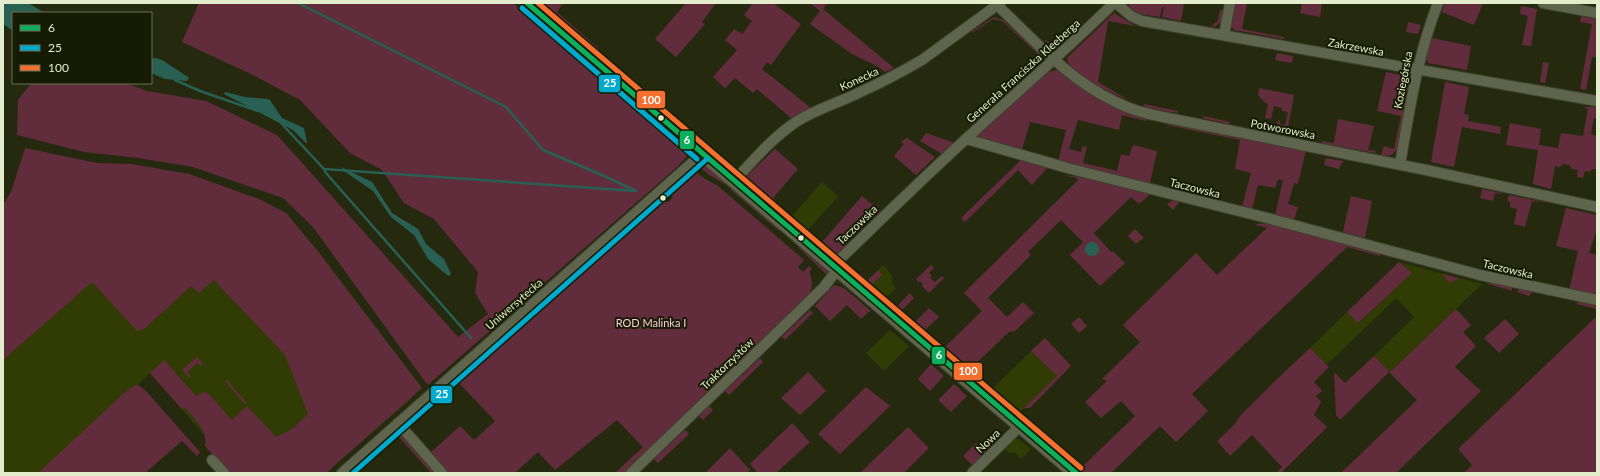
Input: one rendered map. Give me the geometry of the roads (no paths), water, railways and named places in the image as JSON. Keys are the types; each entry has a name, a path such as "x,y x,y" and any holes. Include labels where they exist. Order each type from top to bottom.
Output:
{"main road":[{"path":"527,3 1076,473"}],"street":[{"name":"Zakrzewska","path":"1115,3 1131,16 1142,21 1597,101"},
{"name":"Generała Franciszka Kleeberga","path":"966,139 1115,3"},
{"path":"1224,35 1230,3"},
{"name":"Koziegórska","path":"1400,164 1417,69 1426,35 1438,3"},
{"path":"1543,3 1597,13"},
{"name":"Potworowska","path":"999,4 1055,59 1086,85 1116,102 1136,111 1163,118 1400,164 1597,207"},
{"name":"Konecka","path":"734,181 795,122 879,84 910,68 999,4"},
{"name":"Taczowska","path":"835,268 870,229 966,139 1071,169 1271,219 1480,275 1597,300"},
{"name":"Uniwersytecka","path":"342,473 702,154"},
{"name":"Traktorzystów","path":"631,473 824,286 835,268"},
{"path":"398,423 442,473"},
{"name":"Nowa","path":"972,473 1020,426"},
{"path":"212,460 224,473"}],"water":[{"path":"3,3 28,3 43,12 12,12 12,30 3,24"},
{"path":"156,58 162,60 189,78 187,81 165,79 152,73 152,59"},
{"path":"225,92 245,97 270,100 282,118 304,128 307,143 293,130 224,94"},
{"path":"341,167 372,182 392,213 418,229 426,244 444,259 451,274 449,276 447,275 428,259 414,235 391,217 373,191 344,171"},
{"path":"1089,242 1095,242 1099,246 1099,252 1095,256 1089,256 1085,252 1085,246"}],"waterway":[{"path":"298,3 506,107 543,150 636,191 324,169"},
{"path":"175,80 200,91 258,111"},
{"path":"281,123 324,169 471,338"}],"park label":[{"name":"ROD Malinka I","path":"651,323"}]}
